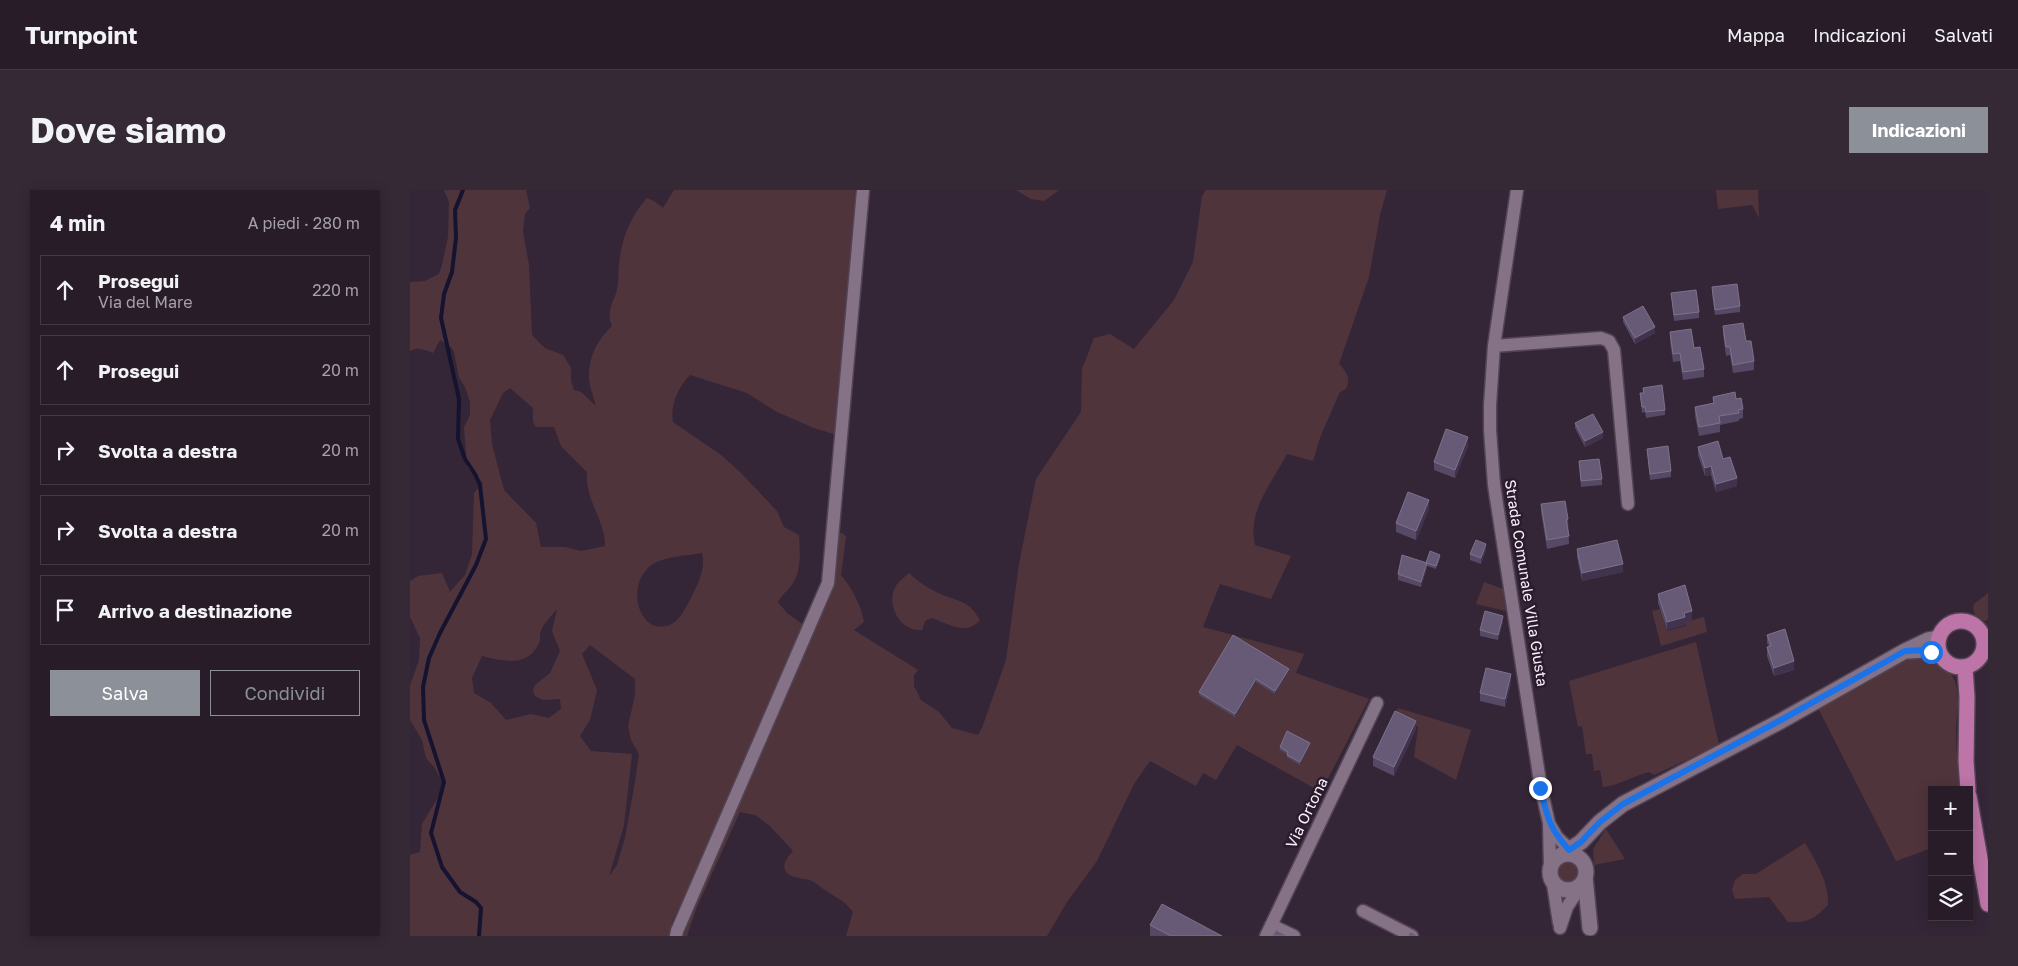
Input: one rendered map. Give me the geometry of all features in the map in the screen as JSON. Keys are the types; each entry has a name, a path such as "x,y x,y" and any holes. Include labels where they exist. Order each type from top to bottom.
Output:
{"main road":[{"path":"1956,622 1984,627 1986,648 1980,658 1971,665 1965,667 1952,666 1941,656 1938,646 1939,638 1944,628 1956,622"},
{"path":"1965,667 1968,786"},
{"path":"1973,819 1988,904"}],"street":[{"path":"676,936 828,583 863,190"},
{"name":"Strada Comunale Villa Giusta","path":"1517,190 1494,346 1490,430 1494,485 1540,788 1549,823"},
{"path":"1494,346 1601,338 1609,341 1614,350 1628,504"},
{"path":"1592,832 1586,846 1573,866 1550,879 1553,884 1560,928 1566,907 1573,866 1592,832 1600,822 1623,804 1781,720 1905,651 1928,640 1939,638"},
{"path":"1905,651 1924,650 1941,656"},
{"name":"Via Ortona","path":"1268,931 1377,703"},
{"path":"1549,823 1573,866 1590,932"},
{"path":"1549,823 1573,866 1574,890 1563,890 1553,884"},
{"path":"1364,911 1412,936"},
{"path":"1268,931 1294,936"}],"shaded area":[{"path":"444,190 526,190 530,208 525,214 523,232 529,265 532,335 545,348 563,355 571,368 571,381 574,390 581,392 596,406 589,379 590,364 598,343 612,326 610,310 618,286 620,256 627,229 647,198 663,208 674,190 855,190 854,246 837,435 814,428 777,412 747,393 690,375 682,385 674,403 673,422 721,455 777,511 784,527 799,535 800,562 797,575 778,602 787,613 805,626 673,920 669,936 410,936 410,855 420,852 422,824 445,786 434,767 426,758 422,740 410,720 410,686 419,660 420,638 410,617 410,581 418,576 442,573 450,592 465,575 472,555 474,493 483,483 467,467 464,427 470,415 470,402 465,387 459,378 452,348 440,340 433,353 419,349 410,351 410,282 425,281 439,274 448,237 449,202","holes":["510,388 533,408 533,422 536,427 554,427 561,446 587,472 589,491 602,528 605,546 581,551 565,547 541,547 536,523 504,490 492,444 490,420 503,393","702,553 702,570 697,586 684,611 672,624 661,627 652,624 645,618 637,598 638,586 642,575 650,566 662,560","557,609 552,631 560,651 550,673 535,685 533,691 535,696 543,700 560,699 561,709 549,718 531,714 506,720 491,703 474,693 472,678 482,656 506,661 514,661 528,656 539,643 540,632","590,645 635,679 635,695 628,726 631,740 639,754 625,838 617,865 609,876 624,825 632,754 591,751 580,736 590,720 597,690 582,654"]},
{"path":"1016,190 1059,190 1044,201 1031,199"},
{"path":"1206,190 1387,190 1380,215 1369,277 1339,364 1347,376 1346,389 1340,392 1321,435 1313,461 1287,454 1262,497 1258,508 1253,532 1255,545 1291,556 1271,599 1220,584 1203,627 1304,654 1296,673 1369,699 1321,792 1237,745 1216,780 1203,773 1196,786 1150,761 1134,784 1097,861 1067,902 1047,936 846,936 853,912 849,907 814,882 795,877 786,872 785,863 793,851 770,826 755,815 740,812 697,907 687,936 678,936 798,662 838,532 846,537 841,575 856,597 864,622 854,630 918,670 914,675 914,686 921,700 939,712 952,728 978,735 1006,660 1019,564 1036,479 1081,412 1082,369 1094,338 1110,334 1134,349 1174,300 1193,262 1202,196"},
{"path":"1716,190 1758,190 1759,218 1752,205 1718,209"},
{"path":"909,573 934,591 967,605 976,613 980,620 969,628 957,627 931,618 925,621 922,630 907,626 896,615 892,599 897,584"},
{"path":"1484,582 1503,589 1506,611 1476,604"},
{"path":"1988,593 1988,619 1985,621 1976,617 1973,609 1974,604"},
{"path":"1660,609 1667,631 1686,626 1685,622 1704,617 1707,632 1661,646 1652,611"},
{"path":"1696,642 1719,745 1654,775 1649,772 1603,787 1600,770 1594,771 1592,754 1586,754 1582,726 1578,727 1569,681"},
{"path":"1913,657 1931,661 1946,668 1955,681 1957,689 1956,735 1960,786 1928,786 1928,849 1896,861 1818,708 1869,678"},
{"path":"1398,708 1471,730 1456,780 1414,757 1418,727 1394,716"},
{"path":"1606,829 1625,859 1594,865 1593,849"},
{"path":"1805,843 1824,880 1828,897 1828,905 1819,914 1806,921 1788,922 1769,897 1735,899 1732,890 1735,880 1743,874 1756,874"},
{"path":"1568,863 1575,866 1578,873 1575,880 1568,883 1561,880 1558,873 1561,866"}],"building":[{"path":"1737,284 1740,306 1715,310 1712,287"},
{"path":"1696,290 1699,312 1674,315 1671,293"},
{"path":"1643,306 1655,327 1635,338 1623,317"},
{"path":"1743,323 1746,341 1751,341 1754,361 1733,365 1730,347 1726,347 1723,326"},
{"path":"1691,329 1694,348 1700,347 1704,369 1683,372 1680,353 1673,354 1670,332"},
{"path":"1662,385 1665,410 1646,412 1645,407 1642,407 1640,393 1644,393 1643,388"},
{"path":"1735,392 1736,399 1741,398 1743,409 1738,410 1739,413 1719,416 1720,423 1699,427 1695,407 1714,403 1713,397"},
{"path":"1593,414 1603,432 1585,441 1575,423"},
{"path":"1446,429 1468,437 1455,470 1434,462"},
{"path":"1718,441 1723,459 1730,457 1737,478 1716,484 1711,466 1705,468 1698,447"},
{"path":"1668,446 1671,471 1650,474 1647,449"},
{"path":"1599,459 1602,479 1581,481 1579,461"},
{"path":"1408,492 1429,500 1416,531 1396,523"},
{"path":"1565,501 1569,536 1547,540 1541,504"},
{"path":"1476,540 1486,544 1481,558 1470,554"},
{"path":"1617,540 1623,564 1582,573 1577,549"},
{"path":"1430,551 1440,555 1436,566 1426,563"},
{"path":"1402,555 1427,563 1421,582 1398,574"},
{"path":"1685,585 1692,611 1684,613 1685,617 1667,622 1658,594"},
{"path":"1485,611 1503,616 1498,635 1480,630"},
{"path":"1785,629 1794,661 1774,668 1767,647 1771,646 1767,635"},
{"path":"1233,635 1289,669 1275,691 1256,679 1235,714 1199,692"},
{"path":"1486,668 1511,674 1505,699 1480,693"},
{"path":"1395,711 1416,721 1394,767 1373,757"},
{"path":"1287,731 1310,743 1300,762 1287,755 1288,752 1280,747"},
{"path":"1162,904 1222,936 1171,936 1150,925"},
{"path":"1276,930 1287,936 1273,936"},
{"path":"1410,932 1418,936 1408,936"}],"waterway":[{"path":"463,190 455,210 456,238 452,272 444,294 441,318 459,399 458,439 465,459 480,485 486,539 476,565 429,658 423,687 424,720 444,782 431,833 442,867 460,892 476,902 481,908 479,936"}],"route":[{"path":"1540,788 1549,823 1557,837 1569,850 1581,842 1600,822 1623,804 1781,720 1905,651 1924,650 1931,652"}]}
